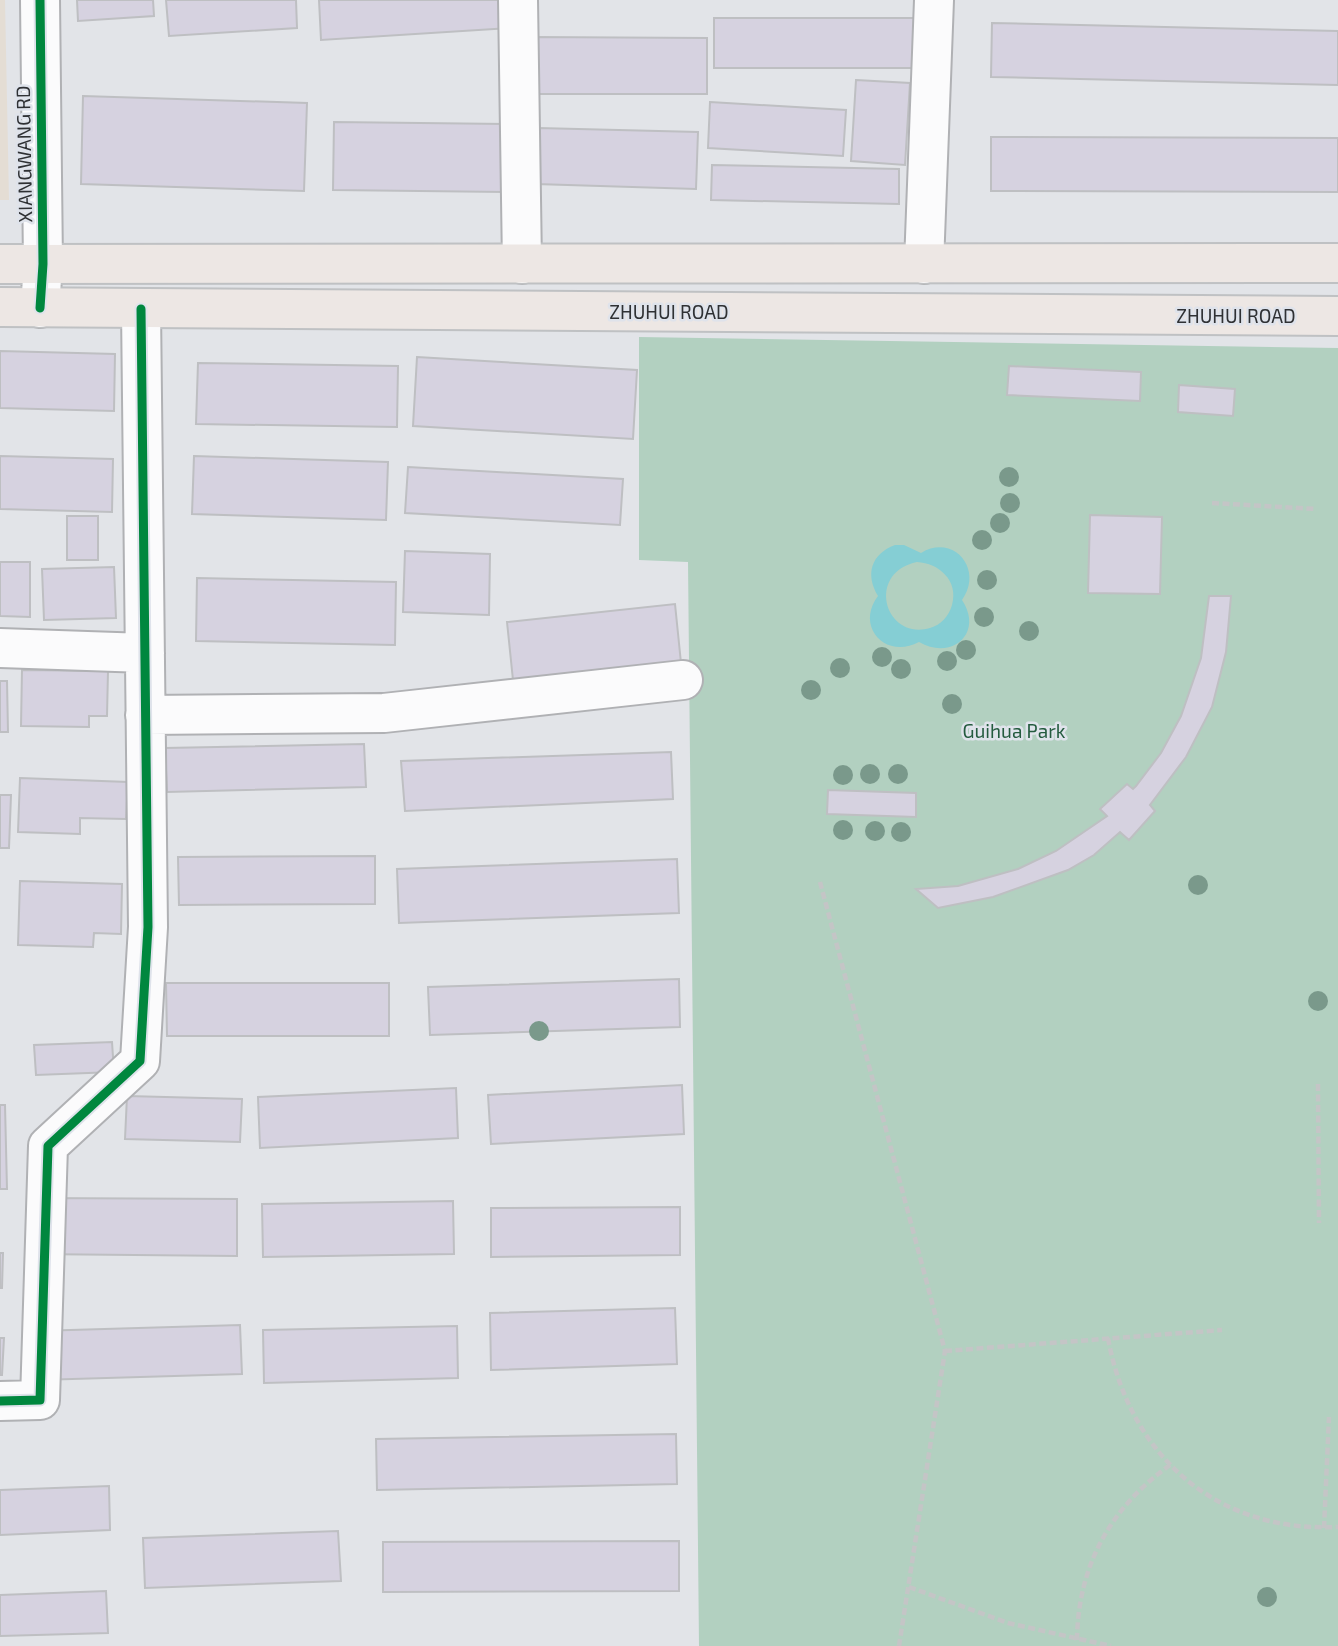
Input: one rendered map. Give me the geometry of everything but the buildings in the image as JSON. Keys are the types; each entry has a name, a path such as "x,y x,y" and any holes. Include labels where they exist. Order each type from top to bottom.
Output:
{"main road":[{"path":"0,264 1338,263"},
{"name":"ZHUHUI ROAD","path":"0,307 1338,316"}],"street":[{"name":"XIANGWANG RD","path":"40,0 43,264 40,308"},
{"path":"518,0 522,264"},
{"path":"924,264 934,0"},
{"path":"0,1401 40,1399 48,1146 140,1061 148,927 141,309"},
{"path":"0,648 145,653"},
{"path":"145,715 384,713 683,680"}],"path":[{"path":"1212,503 1316,509"},
{"path":"820,882 944,1351 899,1646"},
{"path":"1318,1084 1319,1223"},
{"path":"944,1351 1222,1330"},
{"path":"1108,1338 1119,1384 1128,1406 1154,1447 1170,1465 1199,1489 1241,1512 1286,1525 1338,1527"},
{"path":"1324,1528 1329,1417"},
{"path":"1077,1640 1084,1578 1100,1540 1137,1491 1170,1465"},
{"path":"909,1587 1008,1623 1111,1646"}],"shaded area":[{"path":"0,0 5,0 9,200 0,200"}],"green space":[{"name":"Guihua Park","path":"639,337 1338,348 1338,1646 699,1646 688,562 639,560"}],"water":[{"path":"904,545 921,553 933,548 944,548 954,551 962,558 970,577 962,600 968,612 969,623 967,633 953,646 931,647 919,642 895,647 877,637 870,618 878,596 871,573 876,559 887,549","holes":["917,562 940,570 950,581 953,588 952,605 947,616 938,625 914,629 902,625 892,616 886,591 891,579 901,569"]}],"cycle path":[{"path":"40,0 43,264 40,308"},
{"path":"0,1401 40,1400 48,1146 140,1061 148,927 141,309"}]}
